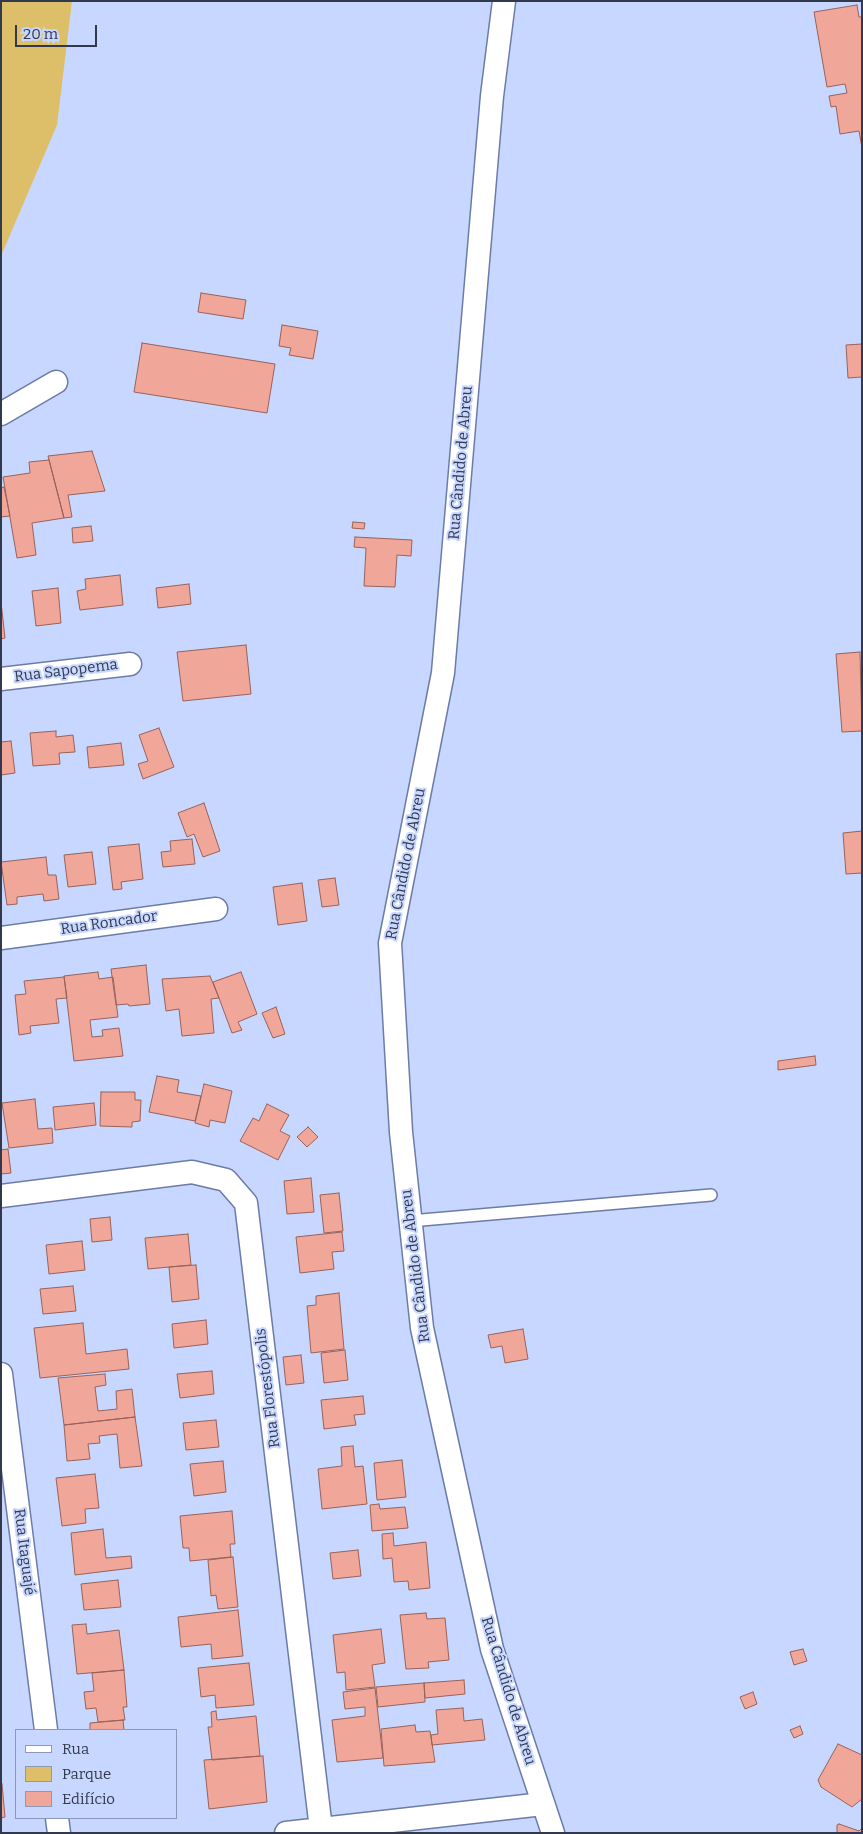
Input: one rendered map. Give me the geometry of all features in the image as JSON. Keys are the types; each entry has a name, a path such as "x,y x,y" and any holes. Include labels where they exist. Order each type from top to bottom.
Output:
{"street":[{"name":"Rua Cândido de Abreu","path":"504,1 492,96 443,673 390,943 401,1132 422,1328 492,1649 553,1833"},
{"path":"1,414 56,382"},
{"name":"Rua Sapopema","path":"1,679 130,664"},
{"name":"Rua Roncador","path":"1,938 216,909"},
{"name":"Rua Florestópolis","path":"1,1196 192,1172 226,1180 246,1204 321,1829"},
{"name":"Rua Itaguajé","path":"1,1374 46,1729"},
{"path":"286,1833 543,1804"},
{"path":"57,1819 59,1833"}],"lane":[{"path":"410,1222 711,1195"}],"green space":[{"path":"1,1 72,1 57,125 1,256"}],"building":[{"path":"857,5 859,17 862,17 862,148 859,131 840,134 836,106 831,107 829,96 847,93 845,84 827,87 814,12"},
{"path":"201,293 246,300 243,319 198,312"},
{"path":"282,325 318,331 313,359 289,355 291,348 279,346"},
{"path":"142,343 275,364 267,413 134,392"},
{"path":"862,344 862,377 848,378 846,345"},
{"path":"92,451 105,491 68,495 72,517 64,518 48,456"},
{"path":"49,460 64,518 32,523 36,555 17,558 3,477 30,473 29,462"},
{"path":"4,487 10,516 1,517 1,488"},
{"path":"353,522 365,523 364,529 352,528"},
{"path":"91,526 93,541 73,543 72,528"},
{"path":"355,537 412,540 411,556 397,555 395,587 364,586 366,548 354,547"},
{"path":"120,575 123,605 80,610 77,591 86,589 85,579"},
{"path":"189,584 191,604 158,608 156,588"},
{"path":"58,588 61,623 36,626 32,591"},
{"path":"1,602 5,638 1,639"},
{"path":"246,645 251,694 183,701 177,652"},
{"path":"860,652 862,731 842,732 836,654"},
{"path":"159,728 174,767 143,779 138,764 148,761 139,735"},
{"path":"56,731 56,737 73,735 75,752 59,753 60,764 33,766 30,733"},
{"path":"11,741 15,773 1,775 1,742"},
{"path":"121,743 124,765 89,768 87,747"},
{"path":"204,803 220,851 203,857 194,834 187,837 178,813"},
{"path":"862,831 862,873 846,874 843,833"},
{"path":"192,839 195,864 163,867 161,852 171,851 170,841"},
{"path":"139,844 143,879 121,882 122,889 113,890 108,847"},
{"path":"92,852 96,884 68,887 64,855"},
{"path":"46,857 48,875 56,875 59,899 44,901 43,894 17,897 17,904 7,905 1,862"},
{"path":"335,878 339,905 322,907 318,880"},
{"path":"302,883 307,921 278,925 273,887"},
{"path":"146,965 150,1004 116,1005 111,969"},
{"path":"98,972 99,979 113,977 118,1017 90,1020 92,1037 103,1036 102,1030 119,1028 123,1056 74,1061 64,976"},
{"path":"241,972 257,1014 238,1022 242,1030 232,1033 213,982"},
{"path":"210,976 219,998 211,999 214,1033 182,1036 179,1009 166,1011 162,979"},
{"path":"64,977 67,998 56,999 59,1023 30,1026 31,1033 19,1035 15,995 26,994 24,981"},
{"path":"276,1007 285,1034 273,1038 262,1013"},
{"path":"815,1056 816,1065 778,1070 778,1061"},
{"path":"157,1076 179,1080 177,1092 201,1096 195,1121 149,1112"},
{"path":"204,1084 232,1091 225,1123 210,1120 209,1127 195,1123"},
{"path":"101,1092 135,1092 135,1100 141,1100 140,1121 132,1122 132,1127 100,1126"},
{"path":"35,1099 38,1129 52,1128 53,1143 9,1148 2,1103"},
{"path":"94,1103 96,1125 55,1130 53,1107"},
{"path":"267,1104 289,1115 280,1131 290,1136 278,1160 240,1141 253,1118 259,1121"},
{"path":"308,1127 318,1137 307,1147 297,1137"},
{"path":"8,1149 11,1173 1,1174 1,1150"},
{"path":"311,1178 314,1212 287,1214 284,1181"},
{"path":"339,1193 343,1231 324,1233 320,1195"},
{"path":"110,1217 112,1240 92,1242 90,1219"},
{"path":"342,1232 344,1251 332,1252 334,1269 300,1273 296,1237"},
{"path":"188,1234 191,1265 148,1269 145,1238"},
{"path":"82,1241 85,1270 49,1274 46,1245"},
{"path":"196,1265 199,1299 172,1302 169,1267"},
{"path":"73,1286 76,1311 43,1314 40,1289"},
{"path":"339,1293 344,1349 311,1353 307,1306 316,1305 316,1296"},
{"path":"206,1320 208,1344 174,1348 172,1324"},
{"path":"83,1323 86,1354 127,1349 129,1369 40,1378 34,1328"},
{"path":"523,1329 528,1359 505,1363 502,1346 491,1348 488,1335"},
{"path":"345,1350 348,1380 324,1383 321,1353"},
{"path":"301,1355 304,1383 286,1385 283,1357"},
{"path":"212,1371 214,1394 180,1398 177,1374"},
{"path":"105,1374 106,1385 95,1387 98,1411 117,1409 116,1391 132,1389 135,1417 64,1425 58,1378"},
{"path":"363,1396 365,1414 354,1415 356,1425 324,1429 321,1400"},
{"path":"135,1417 142,1466 120,1468 117,1434 99,1436 100,1443 88,1444 90,1459 67,1461 64,1425"},
{"path":"216,1420 219,1447 186,1450 183,1423"},
{"path":"353,1446 355,1467 363,1466 367,1504 322,1509 318,1469 342,1466 341,1447"},
{"path":"402,1460 406,1497 377,1500 374,1463"},
{"path":"223,1461 226,1492 194,1496 190,1464"},
{"path":"95,1474 99,1508 85,1509 86,1523 62,1526 56,1478"},
{"path":"379,1504 380,1509 405,1507 408,1528 372,1531 370,1505"},
{"path":"232,1511 235,1544 230,1544 231,1557 190,1561 189,1548 183,1548 180,1516"},
{"path":"103,1529 106,1558 131,1556 132,1568 75,1575 71,1533"},
{"path":"393,1533 394,1546 426,1542 430,1588 409,1590 408,1581 394,1582 392,1558 383,1559 382,1534"},
{"path":"358,1550 361,1576 333,1579 330,1553"},
{"path":"233,1557 238,1607 218,1609 216,1595 211,1596 208,1560"},
{"path":"118,1580 121,1607 84,1610 81,1584"},
{"path":"238,1610 243,1656 212,1659 211,1644 181,1647 178,1617"},
{"path":"426,1613 427,1619 445,1618 449,1660 428,1662 429,1668 406,1669 400,1615"},
{"path":"86,1624 87,1634 119,1630 124,1670 77,1674 72,1625"},
{"path":"381,1629 385,1663 372,1665 375,1687 346,1690 345,1672 337,1673 333,1635"},
{"path":"803,1649 807,1661 794,1665 790,1652"},
{"path":"249,1663 254,1705 216,1708 215,1695 201,1697 198,1668"},
{"path":"124,1670 127,1707 123,1707 125,1720 98,1722 96,1708 86,1709 84,1692 94,1691 92,1673"},
{"path":"464,1680 465,1694 425,1698 424,1683"},
{"path":"424,1683 425,1702 378,1707 376,1687"},
{"path":"375,1688 383,1758 337,1762 332,1720 365,1716 365,1707 345,1709 343,1692"},
{"path":"753,1692 757,1704 745,1709 740,1697"},
{"path":"463,1708 464,1721 482,1719 485,1740 432,1745 431,1735 438,1734 436,1710"},
{"path":"216,1711 217,1720 256,1716 260,1756 212,1760 208,1727 212,1727 211,1712"},
{"path":"123,1720 124,1729 90,1729 90,1723"},
{"path":"415,1725 416,1732 430,1731 435,1762 384,1766 381,1729"},
{"path":"800,1726 803,1734 794,1738 790,1730"},
{"path":"838,1744 862,1755 862,1799 852,1807 821,1787 818,1780"},
{"path":"263,1756 267,1802 209,1809 204,1760"},
{"path":"1,1784 5,1817 1,1818"},
{"path":"837,1825 859,1831 862,1828 862,1833 837,1833"}]}
